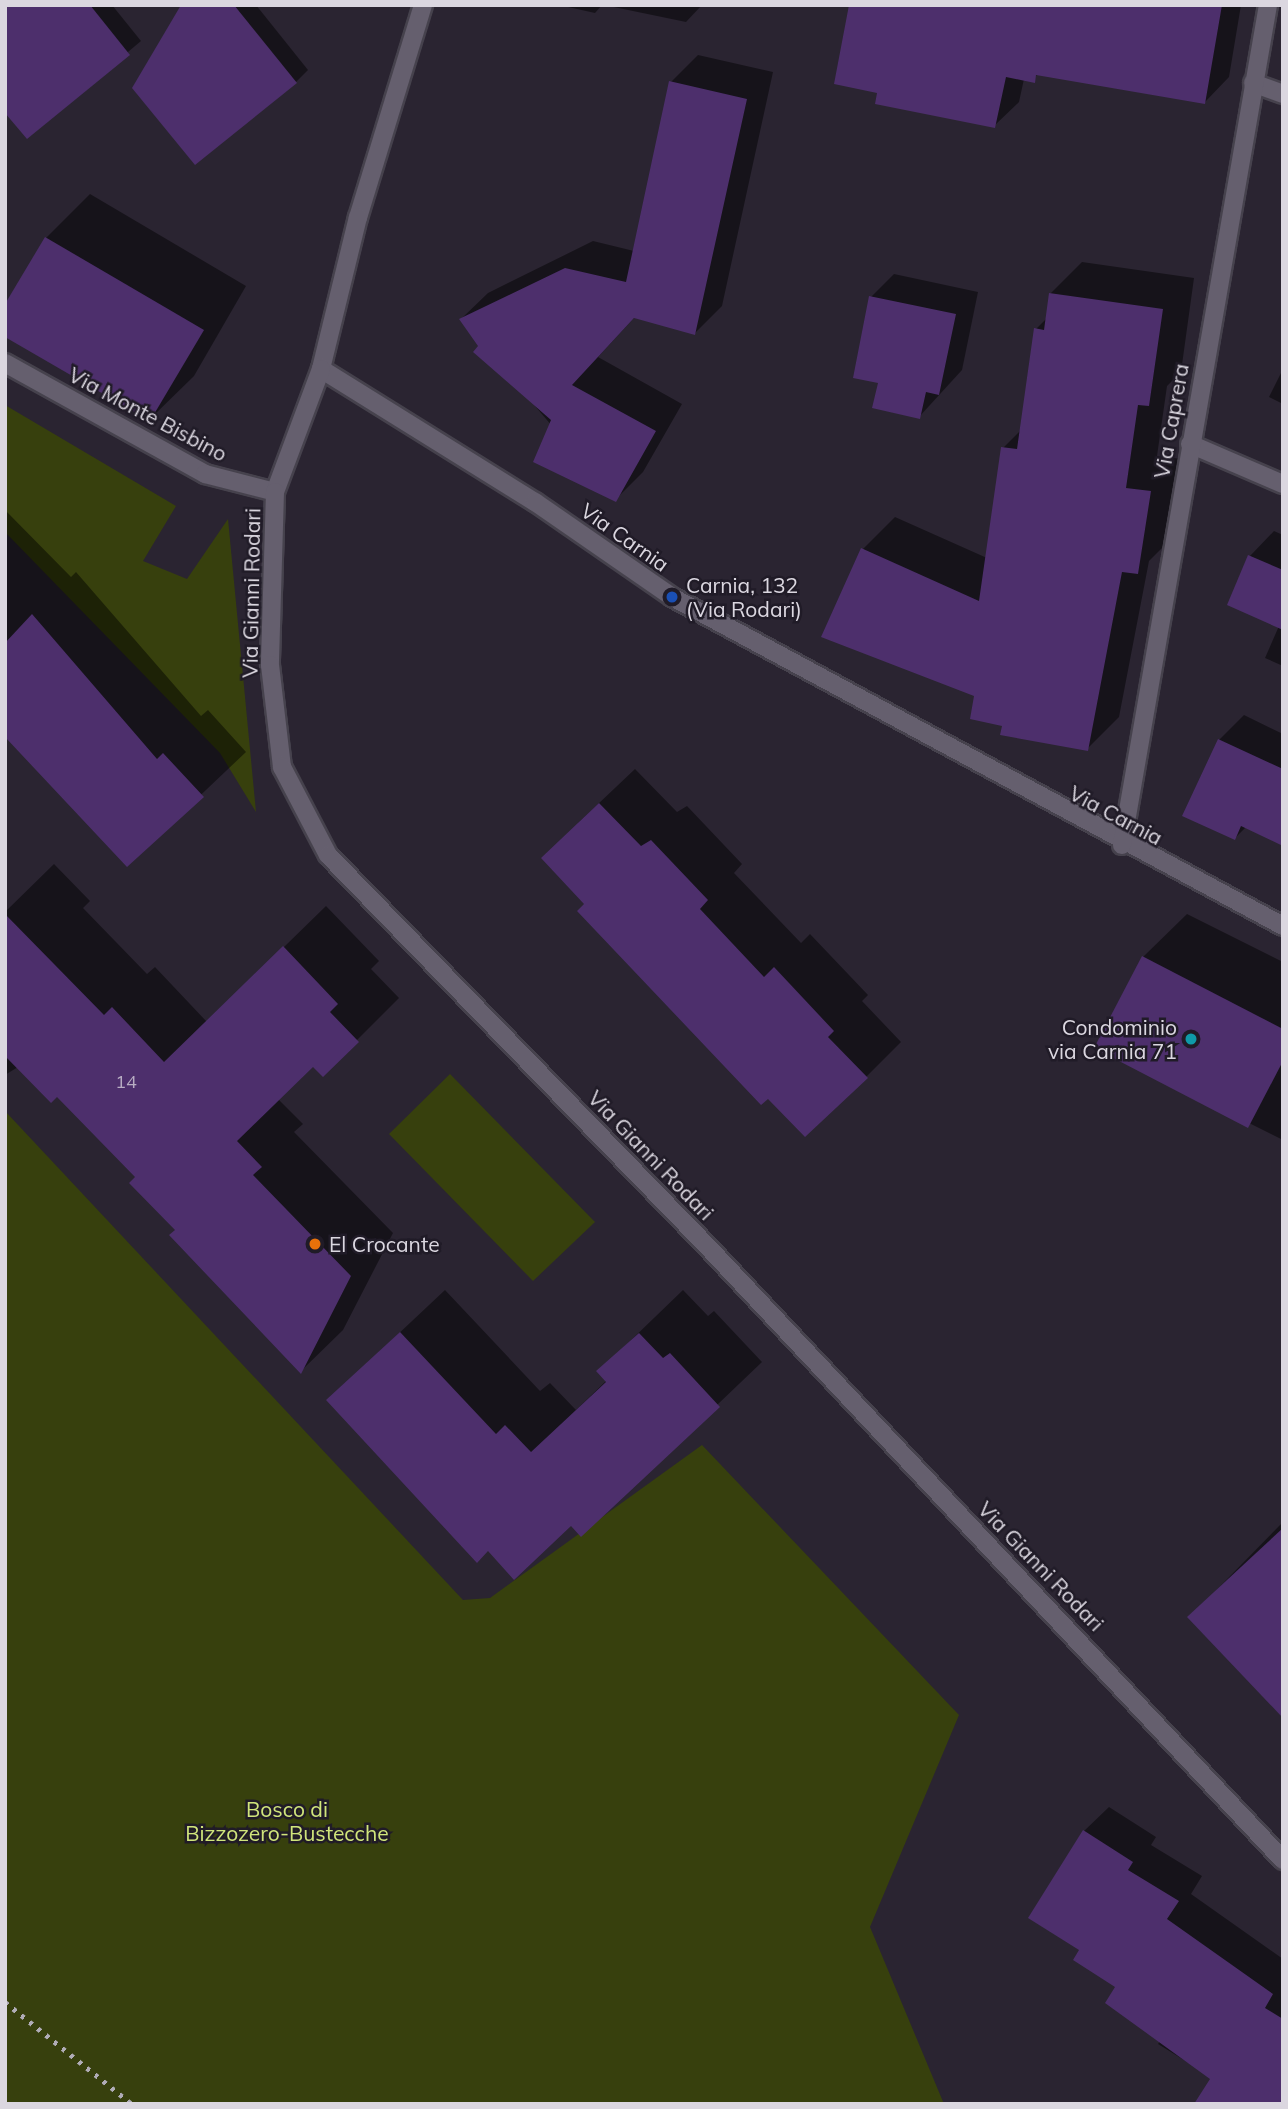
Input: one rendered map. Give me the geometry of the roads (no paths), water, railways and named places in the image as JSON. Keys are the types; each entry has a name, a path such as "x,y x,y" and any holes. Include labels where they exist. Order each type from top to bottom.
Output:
{"street":[{"path":"321,369 358,217 423,5"},
{"name":"Via Caprera","path":"1122,845 1268,5"},
{"path":"1253,83 1283,94"},
{"name":"Via Monte Bisbino","path":"5,363 205,474 275,492"},
{"name":"Via Gianni Rodari","path":"321,369 275,492 270,665 282,767 328,855 707,1246 1283,1860"},
{"name":"Via Carnia","path":"321,369 672,597 1122,845 1283,926"},
{"path":"1190,444 1283,484"}],"railway":[{"path":"5,2002 132,2104"}],"place":[{"name":"Carnia, 132 (Via Rodari)","path":"672,597"},
{"name":"Condominio via Carnia 71","path":"1191,1039"},
{"name":"El Crocante","path":"315,1244"}],"park label":[{"name":"Bosco di Bizzozero-Bustecche","path":"287,1821"}]}
